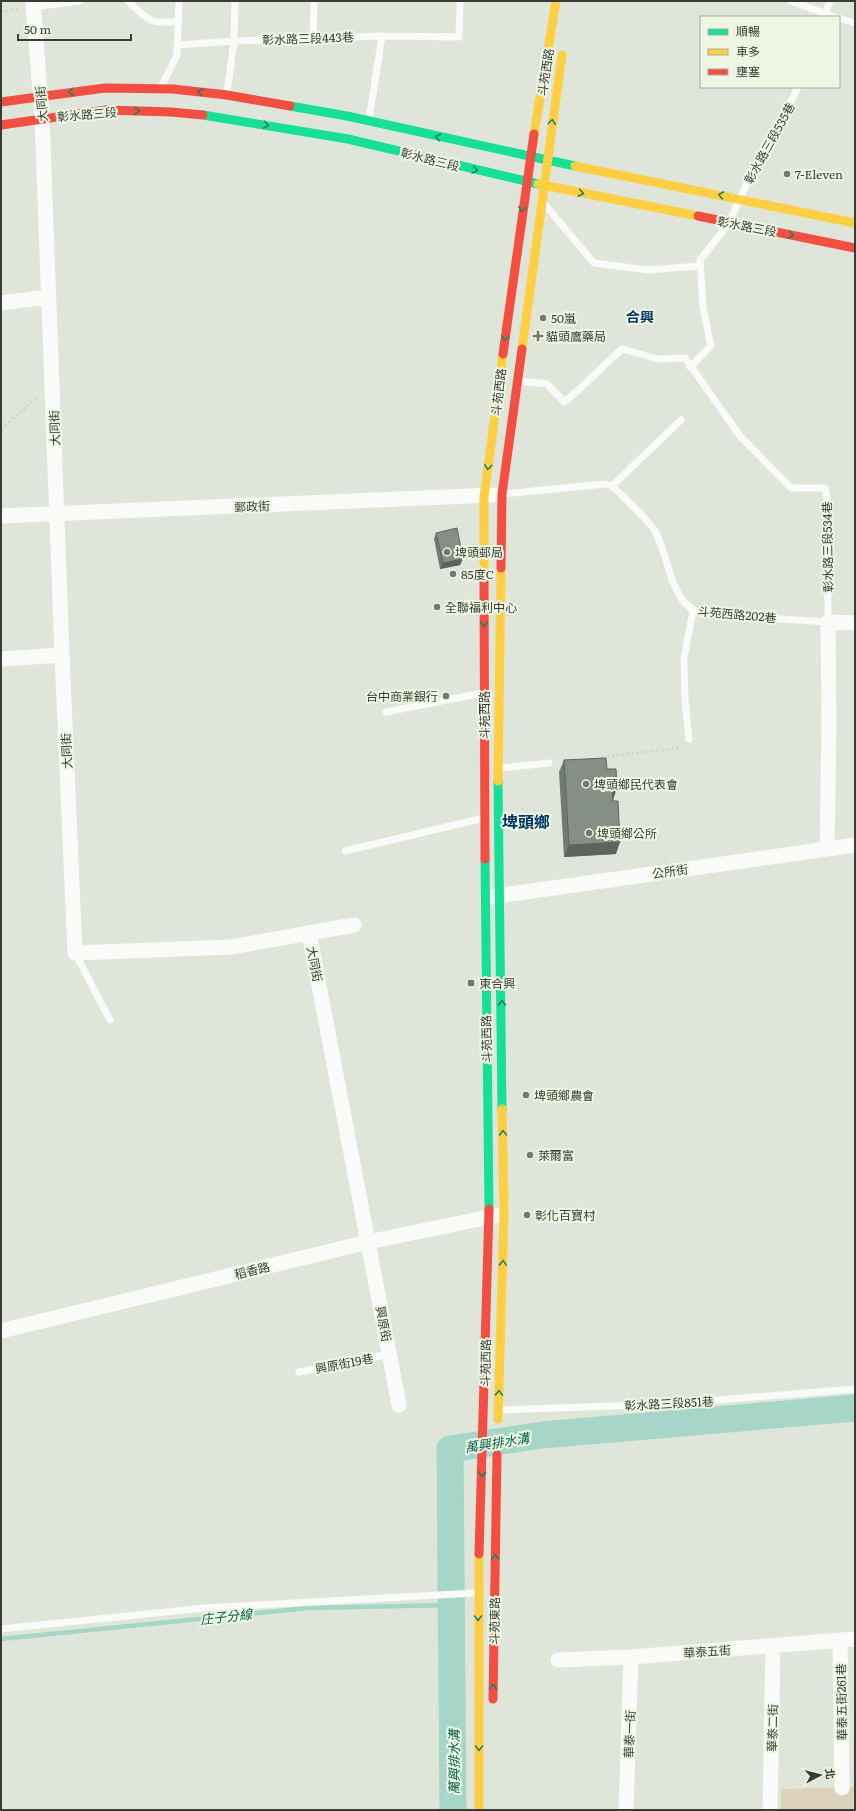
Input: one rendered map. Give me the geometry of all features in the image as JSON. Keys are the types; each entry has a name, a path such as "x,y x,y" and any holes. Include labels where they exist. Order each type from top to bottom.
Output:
{"main road":[{"name":"斗苑西路","path":"483,1435 489,1217 484,898 484,497 526,182 556,1"},
{"name":"斗苑西路","path":"497,1432 504,1213 499,768 502,494 563,46"},
{"name":"彰水路三段","path":"1,102 106,88 160,89 227,95 309,121 348,139 543,186 855,248"},
{"name":"彰水路三段","path":"1,124 106,110 171,112 223,117 309,121 347,116 547,160 855,223"},
{"name":"斗苑東路","path":"479,1810 478,1593 483,1435"},
{"name":"斗苑東路","path":"493,1709 497,1448"}],"street":[{"name":"大同街","path":"33,4 42,118 48,297 58,514 62,655 76,953 231,947 309,933 368,1242"},
{"path":"1,303 48,297"},
{"name":"郵政街","path":"1,516 484,497 502,494"},
{"path":"827,848 829,726 828,622 855,624"},
{"path":"1,659 62,655"},
{"name":"公所街","path":"484,898 855,845"},
{"path":"309,933 354,925"},
{"name":"稻香路","path":"1,1331 368,1242 504,1213"},
{"name":"興原街","path":"368,1242 399,1405"},
{"name":"華泰五街","path":"558,1660 631,1657 855,1639"},
{"name":"華泰五街261巷","path":"840,1640 842,1788"},
{"name":"華泰二街","path":"770,1810 774,1646"},
{"name":"華泰一街","path":"626,1810 631,1657"}],"lane":[{"path":"33,4 80,1"},
{"path":"128,1 148,20 161,23 179,21"},
{"path":"160,89 177,55 180,1"},
{"path":"227,95 234,41 235,1"},
{"path":"313,38 314,1"},
{"name":"彰水路三段443巷","path":"177,45 234,41 382,36 458,38 460,1"},
{"path":"791,1 824,15 830,1"},
{"path":"840,18 855,23"},
{"path":"369,122 382,36"},
{"name":"彰水路三段535巷","path":"739,199 768,148 798,88"},
{"path":"517,380 547,384 564,402 583,387 622,349 658,359 685,358 690,367 711,346 703,308 700,260 729,222 739,199"},
{"path":"541,201 594,263 648,270 700,266"},
{"name":"彰水路三段534巷","path":"690,367 740,436 791,488 825,488 827,499 828,622"},
{"path":"502,494 605,484 612,486 681,420"},
{"name":"斗苑西路202巷","path":"612,486 656,532 680,598 692,611 703,614 828,622"},
{"path":"689,739 685,700 684,658 692,611"},
{"path":"386,712 484,692"},
{"path":"484,766 499,768 549,763"},
{"path":"345,851 485,818"},
{"path":"76,953 110,1020"},
{"name":"興原街19巷","path":"299,1372 390,1354"},
{"name":"彰水路三段851巷","path":"484,1408 498,1410 668,1404 855,1389"},
{"path":"1,1629 205,1608 478,1593"}],"path":[{"path":"1,429 52,384"},
{"path":"594,759 678,748 689,739"}],"shaded area":[{"path":"855,1787 855,1810 781,1810 781,1789"}],"building":[{"name":"埤頭郵局","path":"457,528 463,559 443,563 436,533"},
{"name":"埤頭鄉公所","path":"606,758 607,769 616,769 617,788 612,789 613,801 618,801 620,842 569,845 564,760"}],"waterway":[{"name":"萬興排水溝","path":"453,1810 450,1449 542,1435 855,1408"},
{"name":"庄子分線","path":"1,1639 308,1608 451,1605"}],"traffic: fast":[{"path":"290,106 347,116 575,166"},
{"path":"203,115 348,139 538,184"},
{"path":"498,781 502,1109"},
{"path":"485,859 489,1209"}],"traffic: slow":[{"path":"534,134 556,1"},
{"path":"522,349 562,55"},
{"path":"575,166 855,223"},
{"path":"538,184 698,216"},
{"path":"484,576 484,497 503,354"},
{"path":"498,781 501,568"},
{"path":"498,1419 504,1213 502,1109"},
{"path":"479,1554 479,1810"}],"traffic: jam":[{"path":"1,102 105,88 173,89 227,95 290,106"},
{"path":"1,125 106,110 171,112 203,115"},
{"path":"503,354 534,134"},
{"path":"698,216 855,248"},
{"path":"501,568 502,494 522,349"},
{"path":"484,576 485,859"},
{"path":"479,1554 489,1209"},
{"path":"493,1699 497,1455"}],"place":[{"name":"7-Eleven","path":"787,174"},
{"name":"50嵐","path":"543,318"},
{"name":"貓頭鷹藥局","path":"538,336"},
{"name":"埤頭郵局","path":"447,552"},
{"name":"85度C","path":"453,574"},
{"name":"全聯福利中心","path":"437,607"},
{"name":"台中商業銀行","path":"446,696"},
{"name":"埤頭鄉民代表會","path":"586,784"},
{"name":"埤頭鄉公所","path":"589,833"},
{"name":"東合興","path":"471,983"},
{"name":"埤頭鄉農會","path":"526,1095"},
{"name":"萊爾富","path":"530,1155"},
{"name":"彰化百寶村","path":"527,1215"}],"district":[{"name":"合興","path":"640,316"},
{"name":"埤頭鄉","path":"526,821"}]}
